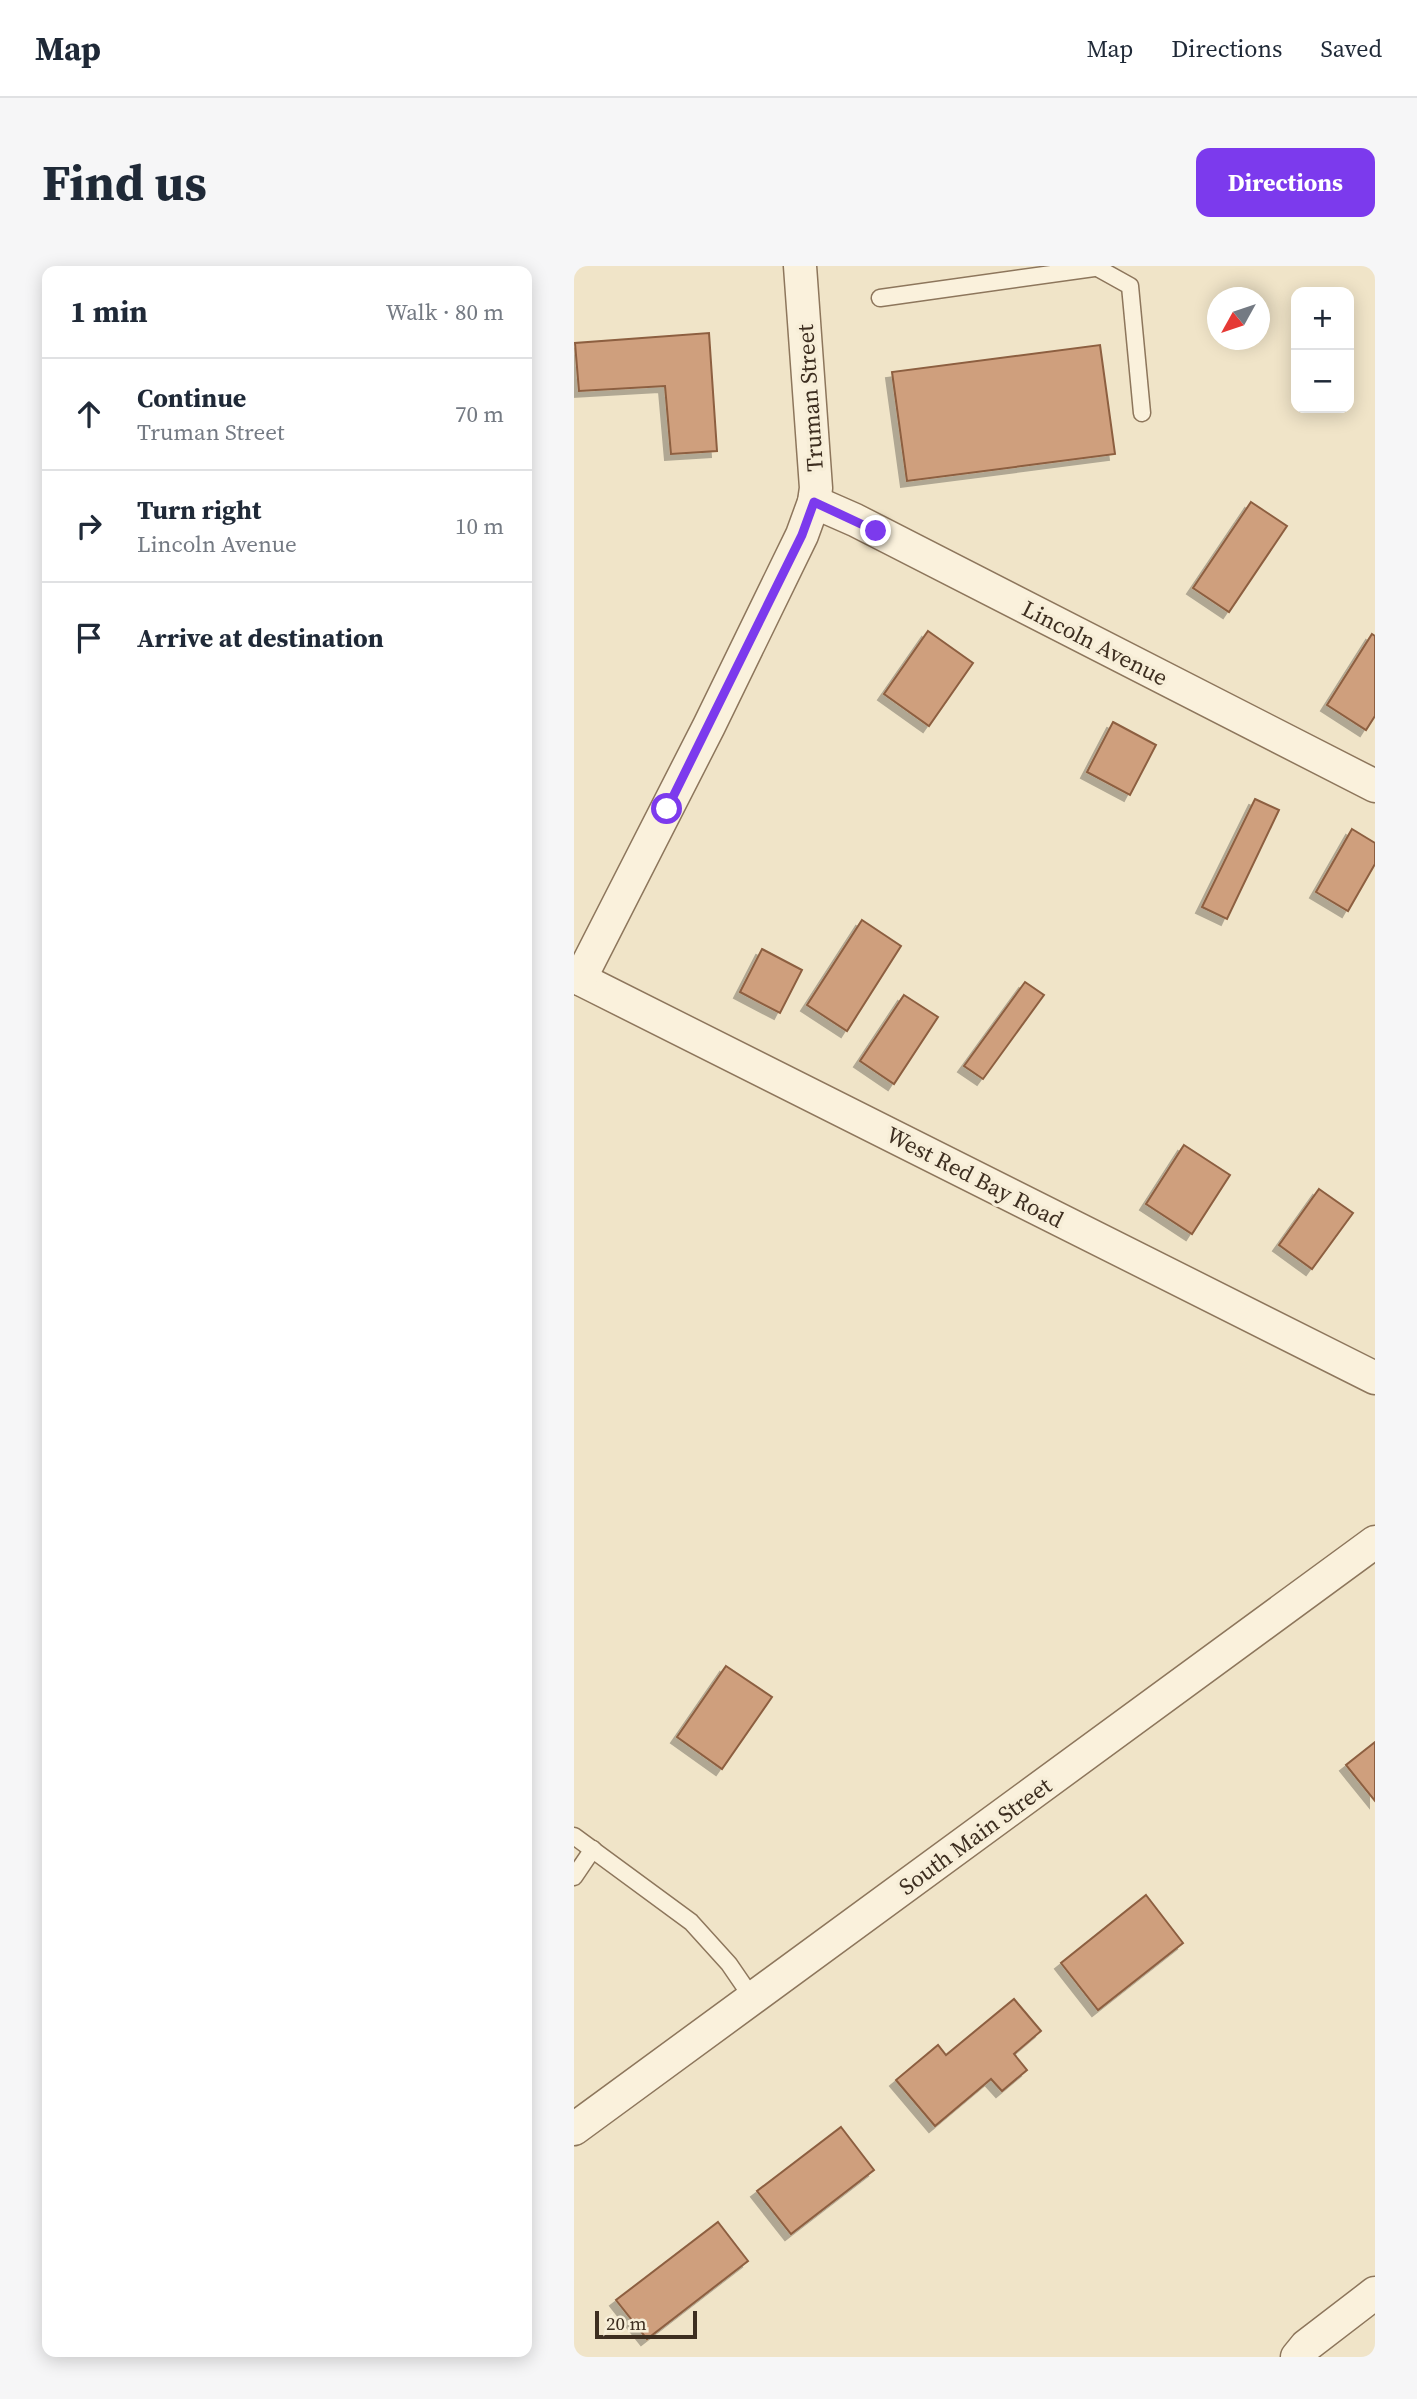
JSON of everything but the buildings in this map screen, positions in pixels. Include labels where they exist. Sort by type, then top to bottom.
[{"type":"street","name":"Truman Street","points":[[577,977],[715,715],[802,535],[814,502],[816,488],[800,266]]},
{"type":"street","name":"Lincoln Avenue","points":[[814,502],[855,520],[1375,786]]},
{"type":"street","name":"West Red Bay Road","points":[[577,977],[1375,1378]]},
{"type":"street","name":"South Main Street","points":[[574,2129],[1375,1542]]},
{"type":"street","points":[[1297,2357],[1306,2346],[1375,2293]]},
{"type":"lane","points":[[880,299],[1094,267],[1130,286],[1142,413]]},
{"type":"lane","points":[[574,1836],[691,1922],[729,1964],[753,1999]]},
{"type":"lane","points":[[574,1877],[593,1849]]},
{"type":"route","points":[[667,809],[802,535],[814,502],[876,531]]}]
